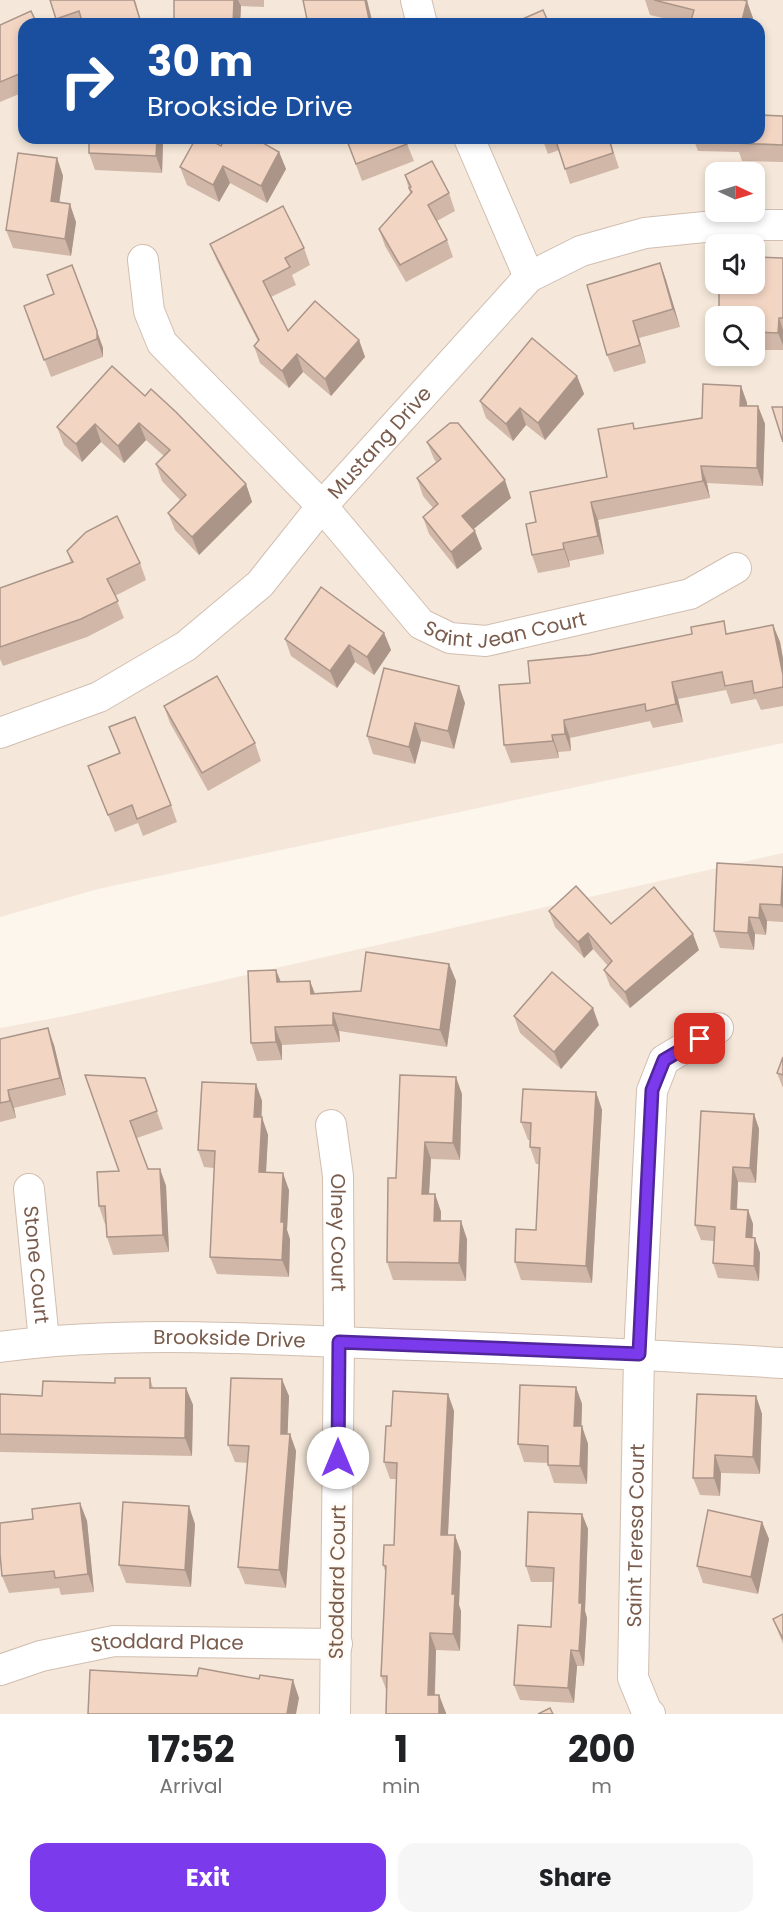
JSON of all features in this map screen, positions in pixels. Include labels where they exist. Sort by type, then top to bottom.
[{"type":"street","points":[[416,0],[420,18]]},
{"type":"street","points":[[472,144],[529,277]]},
{"type":"street","name":"Mustang Drive","points":[[0,733],[99,697],[186,646],[260,584],[322,506],[529,277],[581,252],[645,233],[724,225],[783,225]]},
{"type":"street","name":"Saint Jean Court","points":[[143,260],[149,311],[162,343],[322,506],[421,624],[450,638],[486,641],[690,594],[736,568]]},
{"type":"street","name":"Saint Teresa Court","points":[[650,1714],[647,1712],[633,1678],[639,1354],[652,1090],[664,1060],[718,1028]]},
{"type":"street","name":"Olney Court","points":[[331,1125],[338,1176],[339,1342]]},
{"type":"street","name":"Stone Court","points":[[28,1189],[44,1341]]},
{"type":"street","name":"Brookside Drive","points":[[0,1347],[44,1341],[184,1336],[639,1354],[783,1364]]},
{"type":"street","name":"Stoddard Court","points":[[335,1714],[339,1342]]},
{"type":"street","name":"Stoddard Place","points":[[0,1670],[41,1656],[114,1641],[337,1644]]},
{"type":"shaded area","points":[[0,0],[783,0],[783,743],[98,889],[0,917]]},
{"type":"shaded area","points":[[783,853],[783,1714],[0,1714],[0,1028],[65,1016]]},
{"type":"building","points":[[50,0],[134,0],[139,18],[81,18],[79,11],[56,18]]},
{"type":"building","points":[[174,0],[234,0],[233,18],[174,18]]},
{"type":"building","points":[[303,0],[365,0],[369,18],[307,18]]},
{"type":"building","points":[[654,0],[747,1],[743,18],[692,18],[694,10]]},
{"type":"building","points":[[543,10],[546,18],[525,18]]},
{"type":"building","points":[[31,11],[34,18],[18,18],[18,74],[0,82],[0,25]]},
{"type":"building","points":[[765,115],[783,116],[783,145],[759,144],[765,144]]},
{"type":"building","points":[[89,144],[157,144],[156,156],[89,153]]},
{"type":"building","points":[[193,144],[221,146],[222,144],[265,144],[279,152],[261,186],[223,166],[213,185],[180,167]]},
{"type":"building","points":[[348,144],[407,144],[356,164]]},
{"type":"building","points":[[557,144],[611,144],[613,153],[565,169]]},
{"type":"building","points":[[18,153],[57,158],[51,201],[70,204],[65,239],[6,230]]},
{"type":"building","points":[[432,161],[449,193],[428,205],[447,240],[400,265],[379,229],[412,192],[405,175]]},
{"type":"building","points":[[283,206],[304,248],[285,258],[290,267],[263,281],[288,331],[315,301],[359,340],[325,379],[297,354],[282,371],[254,346],[259,340],[210,244]]},
{"type":"building","points":[[765,257],[783,258],[783,318],[779,318],[778,333],[765,332],[765,306],[719,306],[719,294],[765,294]]},
{"type":"building","points":[[660,263],[673,309],[633,321],[640,345],[607,355],[587,285]]},
{"type":"building","points":[[72,265],[97,331],[97,339],[44,360],[24,306],[54,294],[47,275]]},
{"type":"building","points":[[532,338],[577,376],[538,423],[520,408],[506,424],[480,401]]},
{"type":"building","points":[[112,366],[145,396],[151,389],[246,484],[192,537],[168,513],[186,495],[156,464],[170,450],[139,423],[118,446],[95,424],[76,444],[57,427]]},
{"type":"building","points":[[703,384],[741,386],[740,406],[758,406],[757,468],[701,466],[703,481],[591,502],[598,536],[563,543],[564,549],[532,555],[526,524],[536,522],[530,492],[607,477],[598,429],[633,423],[634,429],[702,418]]},
{"type":"building","points":[[772,407],[783,407],[783,442]]},
{"type":"building","points":[[450,423],[458,423],[505,480],[462,516],[475,531],[451,552],[423,517],[438,504],[417,478],[441,459],[427,442]]},
{"type":"building","points":[[117,516],[140,563],[107,579],[118,601],[81,619],[0,647],[0,588],[73,562],[67,551],[86,532]]},
{"type":"building","points":[[321,587],[384,633],[367,657],[349,645],[330,671],[285,639]]},
{"type":"building","points":[[724,621],[726,634],[773,625],[783,675],[783,687],[754,693],[752,681],[725,686],[722,672],[672,682],[676,704],[646,711],[645,704],[564,720],[565,734],[552,735],[553,741],[504,745],[499,685],[530,683],[528,661],[589,655],[692,634],[691,627]]},
{"type":"building","points":[[384,668],[459,686],[448,731],[415,723],[409,747],[367,736]]},
{"type":"building","points":[[217,676],[255,743],[202,773],[164,706]]},
{"type":"building","points":[[135,717],[171,805],[137,819],[132,805],[108,815],[88,766],[120,753],[109,727]]},
{"type":"building","points":[[717,863],[783,867],[781,905],[760,904],[759,918],[749,917],[748,933],[714,931]]},
{"type":"building","points":[[576,886],[611,924],[654,887],[693,934],[625,992],[604,970],[612,961],[588,933],[578,942],[549,911]]},
{"type":"building","points":[[366,952],[449,964],[440,1030],[333,1013],[333,1025],[275,1027],[276,1042],[251,1043],[248,971],[276,970],[277,982],[310,981],[311,994],[361,991]]},
{"type":"building","points":[[552,972],[593,1008],[554,1052],[514,1016]]},
{"type":"building","points":[[48,1028],[60,1078],[8,1090],[10,1101],[0,1103],[0,1039]]},
{"type":"building","points":[[783,1057],[783,1075],[777,1073]]},
{"type":"building","points":[[85,1075],[145,1078],[157,1111],[130,1121],[148,1169],[160,1169],[163,1235],[107,1237],[105,1206],[99,1206],[97,1172],[119,1171]]},
{"type":"building","points":[[400,1075],[456,1077],[453,1143],[425,1142],[422,1194],[435,1194],[434,1221],[461,1221],[459,1263],[387,1262],[388,1178],[396,1178]]},
{"type":"building","points":[[202,1082],[256,1084],[254,1117],[262,1117],[259,1172],[283,1173],[282,1260],[210,1257],[215,1151],[198,1150]]},
{"type":"building","points":[[523,1089],[596,1092],[586,1266],[515,1262],[516,1229],[536,1230],[540,1148],[530,1147],[531,1123],[521,1122]]},
{"type":"building","points":[[701,1111],[754,1114],[750,1168],[733,1167],[731,1209],[748,1210],[746,1237],[755,1238],[754,1266],[713,1263],[715,1227],[695,1225]]},
{"type":"building","points":[[115,1378],[150,1378],[150,1388],[186,1388],[185,1438],[0,1434],[0,1394],[42,1396],[43,1381],[115,1383]]},
{"type":"building","points":[[231,1378],[282,1379],[281,1434],[290,1434],[279,1570],[238,1567],[249,1446],[228,1445]]},
{"type":"building","points":[[520,1385],[576,1387],[574,1426],[582,1426],[580,1466],[548,1465],[548,1446],[518,1444]]},
{"type":"building","points":[[393,1391],[448,1394],[441,1535],[455,1535],[452,1594],[455,1594],[453,1634],[430,1633],[428,1695],[439,1695],[439,1714],[386,1714],[387,1676],[381,1676],[386,1566],[383,1565],[384,1545],[394,1545],[397,1463],[384,1462],[386,1426],[391,1426]]},
{"type":"building","points":[[697,1394],[756,1396],[753,1457],[715,1455],[714,1478],[693,1478]]},
{"type":"building","points":[[123,1502],[189,1506],[185,1570],[119,1565]]},
{"type":"building","points":[[80,1503],[88,1574],[55,1578],[54,1571],[2,1576],[0,1523],[33,1519],[32,1509]]},
{"type":"building","points":[[708,1510],[762,1522],[751,1577],[697,1566]]},
{"type":"building","points":[[528,1512],[582,1514],[579,1603],[582,1603],[579,1651],[571,1650],[568,1688],[514,1685],[518,1625],[551,1627],[554,1568],[526,1566]]},
{"type":"building","points":[[783,1614],[783,1639],[773,1619]]},
{"type":"building","points":[[199,1668],[259,1679],[260,1675],[293,1680],[287,1714],[88,1714],[90,1670],[197,1676]]},
{"type":"building","points":[[550,1708],[553,1714],[538,1714]]},
{"type":"route","points":[[338,1458],[339,1342],[639,1354],[652,1090],[664,1060],[700,1039]]}]
